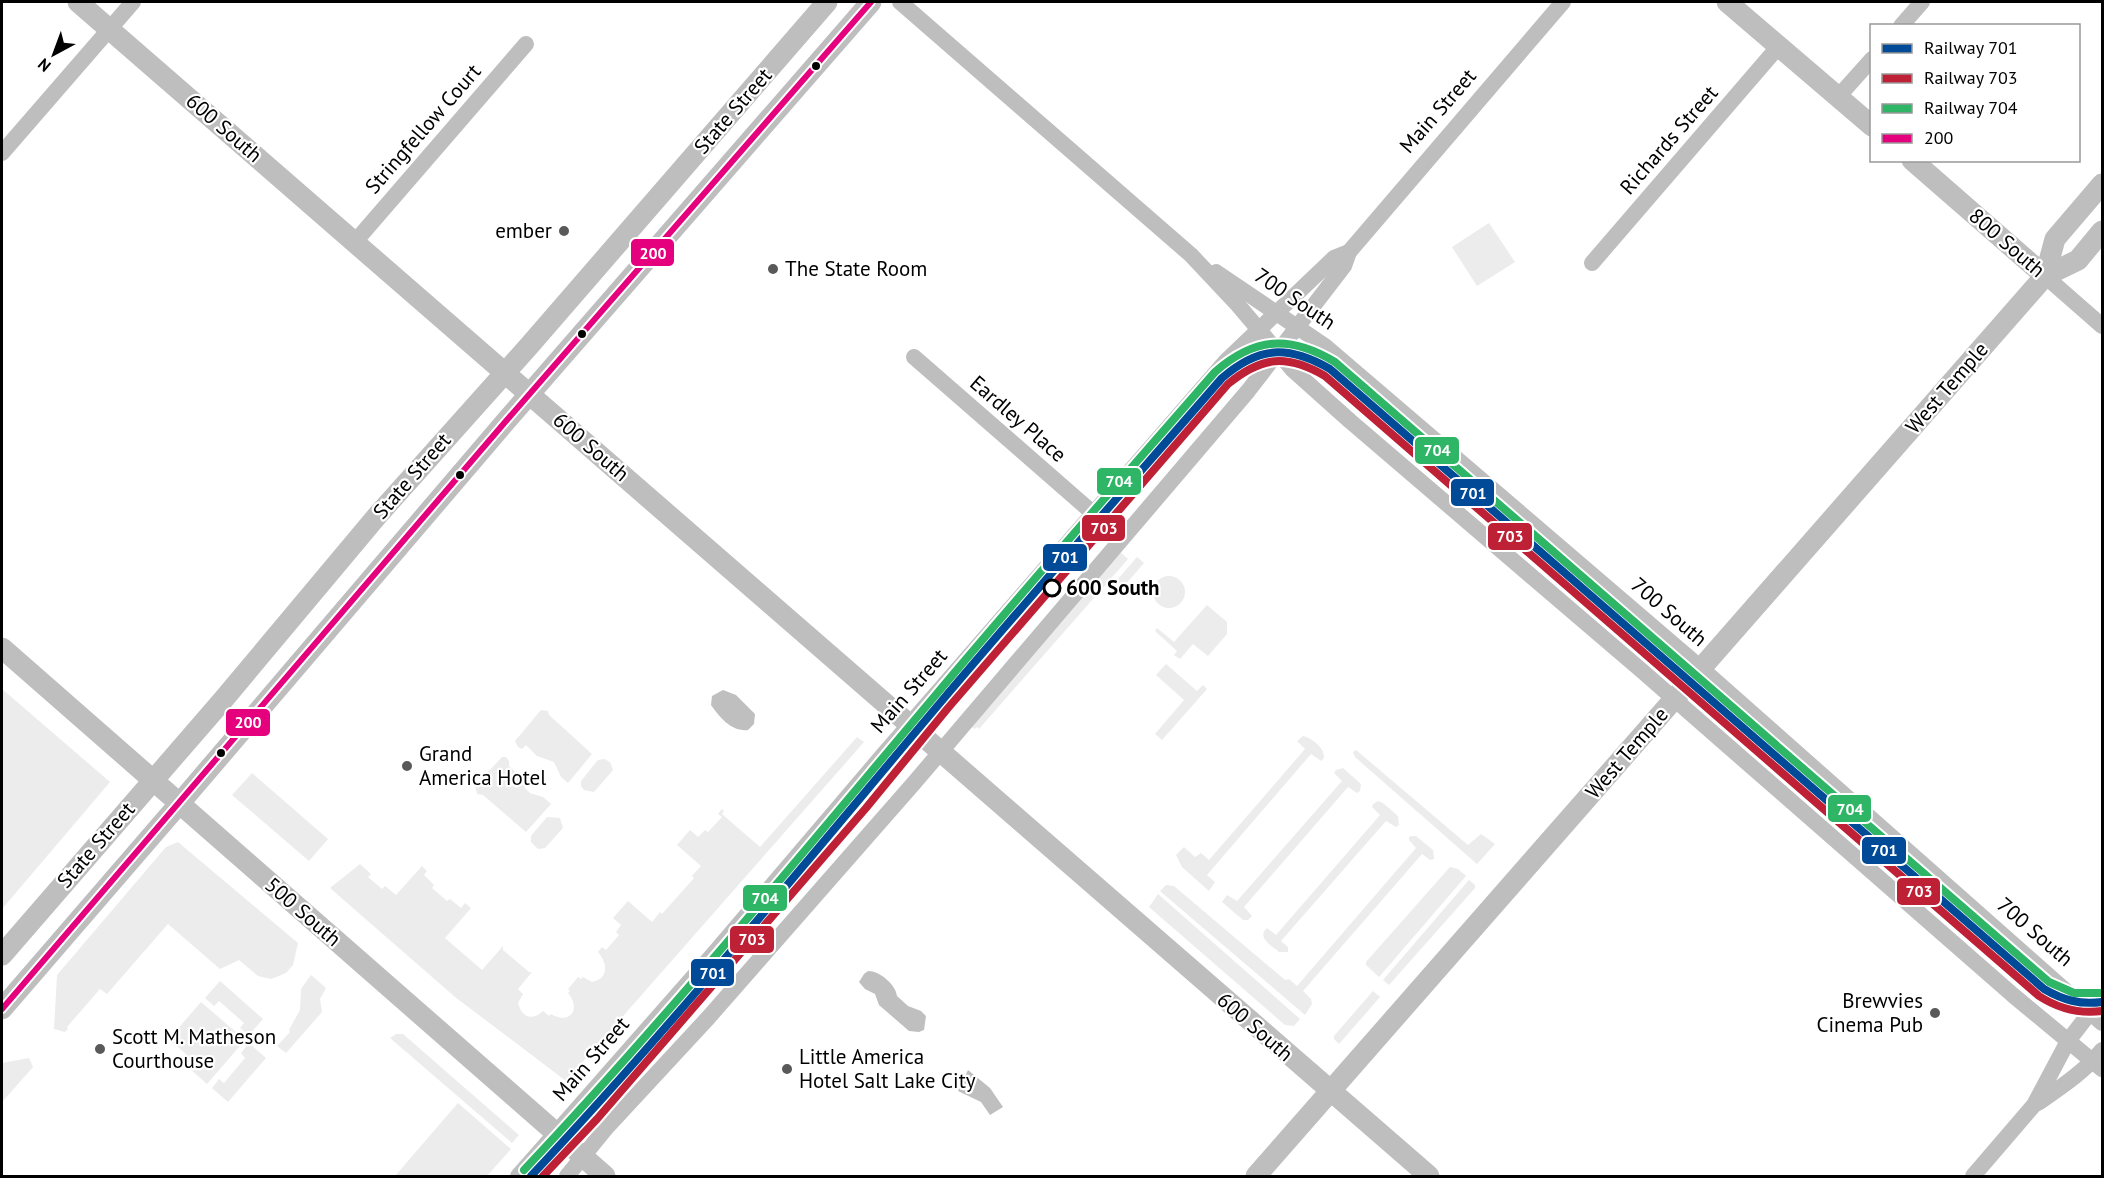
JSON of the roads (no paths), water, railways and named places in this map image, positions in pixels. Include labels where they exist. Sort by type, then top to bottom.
[{"type":"main road","name":"600 South","points":[[78,2],[1428,1176]]},
{"type":"main road","name":"State Street","points":[[2,955],[223,700],[377,516],[827,2]]},
{"type":"main road","name":"State Street","points":[[2,1009],[530,394],[871,2]]},
{"type":"main road","points":[[1727,2],[1870,124]]},
{"type":"main road","name":"800 South","points":[[1914,162],[2045,276]]},
{"type":"main road","name":"West Temple","points":[[2045,276],[2055,239],[2103,184]]},
{"type":"main road","name":"West Temple","points":[[1256,1176],[2045,276],[2078,260],[2103,231]]},
{"type":"main road","name":"500 South","points":[[2,648],[604,1176]]},
{"type":"street","points":[[2,153],[133,2]]},
{"type":"street","name":"700 South","points":[[900,2],[1191,255],[1325,346],[1701,668],[2096,1017]]},
{"type":"street","name":"Main Street","points":[[567,1176],[647,1082],[716,1009],[941,751],[1248,391],[1344,266],[1348,252],[1563,2]]},
{"type":"street","points":[[1903,24],[1922,2]]},
{"type":"street","name":"Stringfellow Court","points":[[354,243],[526,44]]},
{"type":"street","name":"Richards Street","points":[[1592,263],[1779,46]]},
{"type":"street","points":[[1838,97],[1870,61]]},
{"type":"street","name":"Main Street","points":[[518,1176],[1227,361],[1334,258],[1348,252]]},
{"type":"street","name":"700 South","points":[[1191,255],[1293,370],[2014,996],[2068,1041],[2099,1060]]},
{"type":"street","name":"800 South","points":[[2045,276],[2103,326]]},
{"type":"street","name":"Eardley Place","points":[[914,357],[1094,514]]},
{"type":"street","points":[[1973,1176],[2034,1105],[2068,1041],[2096,1017],[2103,997]]},
{"type":"street","points":[[2034,1105],[2099,1060]]},
{"type":"rail line","name":"704","points":[[524,1170],[630,1054],[1004,615],[1215,372],[1244,352],[1273,344],[1303,347],[1335,362],[2049,982],[2074,993],[2101,993]]},
{"type":"rail line","name":"701","points":[[531,1176],[688,1001],[1045,580],[1222,378],[1249,360],[1274,352],[1301,356],[1330,369],[2044,989],[2072,1001],[2102,1002]]},
{"type":"rail line","name":"703","points":[[543,1176],[597,1119],[866,808],[948,708],[1228,384],[1252,368],[1275,361],[1299,364],[1325,376],[2039,996],[2069,1010],[2102,1011]]},
{"type":"place","name":"ember","points":[[564,231]]},
{"type":"place","name":"The State Room","points":[[773,269]]},
{"type":"place","name":"600 South","points":[[1052,588]]},
{"type":"place","name":"Grand America Hotel","points":[[407,766]]},
{"type":"place","name":"Brewvies Cinema Pub","points":[[1935,1013]]},
{"type":"place","name":"Scott M. Matheson Courthouse","points":[[100,1049]]},
{"type":"place","name":"Little America Hotel Salt Lake City","points":[[787,1069]]}]
